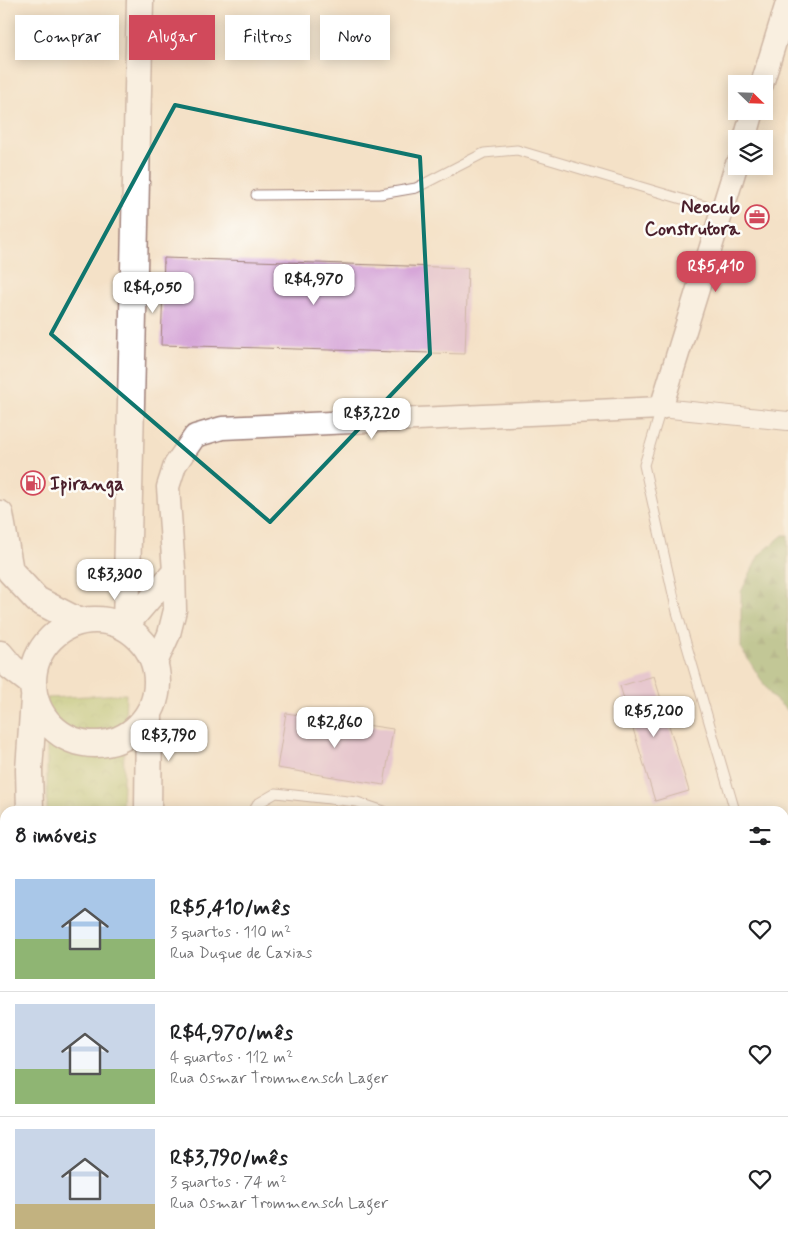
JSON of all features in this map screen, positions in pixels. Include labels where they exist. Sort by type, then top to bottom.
[{"type":"main road","points":[[126,627],[140,0]]},
{"type":"main road","points":[[0,514],[10,571],[36,600],[78,621]]},
{"type":"main road","points":[[0,654],[33,691],[41,714],[51,727],[64,737],[79,743],[95,745],[112,742],[126,736],[139,726],[149,713],[156,697],[155,665],[149,650],[139,637],[126,627],[110,621],[94,619],[78,621],[63,628],[50,638],[40,651],[34,666],[33,691],[29,770],[30,806]]},
{"type":"main road","points":[[148,806],[149,713]]},
{"type":"street","points":[[765,75],[788,0]]},
{"type":"street","points":[[661,408],[733,175]]},
{"type":"street","points":[[155,665],[169,634],[175,610],[168,487],[175,465],[195,436],[222,428],[661,408],[788,421]]},
{"type":"street","points":[[126,627],[174,571]]},
{"type":"lane","points":[[256,195],[381,194],[416,188],[484,153],[517,150],[722,211]]},
{"type":"lane","points":[[661,408],[644,465],[677,612],[734,806]]},
{"type":"lane","points":[[256,806],[276,792],[357,802],[369,806]]},
{"type":"highlighted area","points":[[175,105],[420,157],[430,354],[270,522],[51,334]]},
{"type":"green space","points":[[783,535],[788,535],[788,711],[772,697],[741,648],[741,592],[759,555]]},
{"type":"green space","points":[[126,694],[122,806],[47,806],[47,698]]},
{"type":"building","points":[[164,258],[468,268],[465,354],[161,345]]},
{"type":"building","points":[[654,676],[689,791],[655,801],[620,686]]},
{"type":"building","points":[[286,713],[393,729],[384,785],[277,768]]},
{"type":"place","name":"Neocub Construtora","points":[[757,217]]},
{"type":"place","name":"Ipiranga","points":[[33,483]]}]
